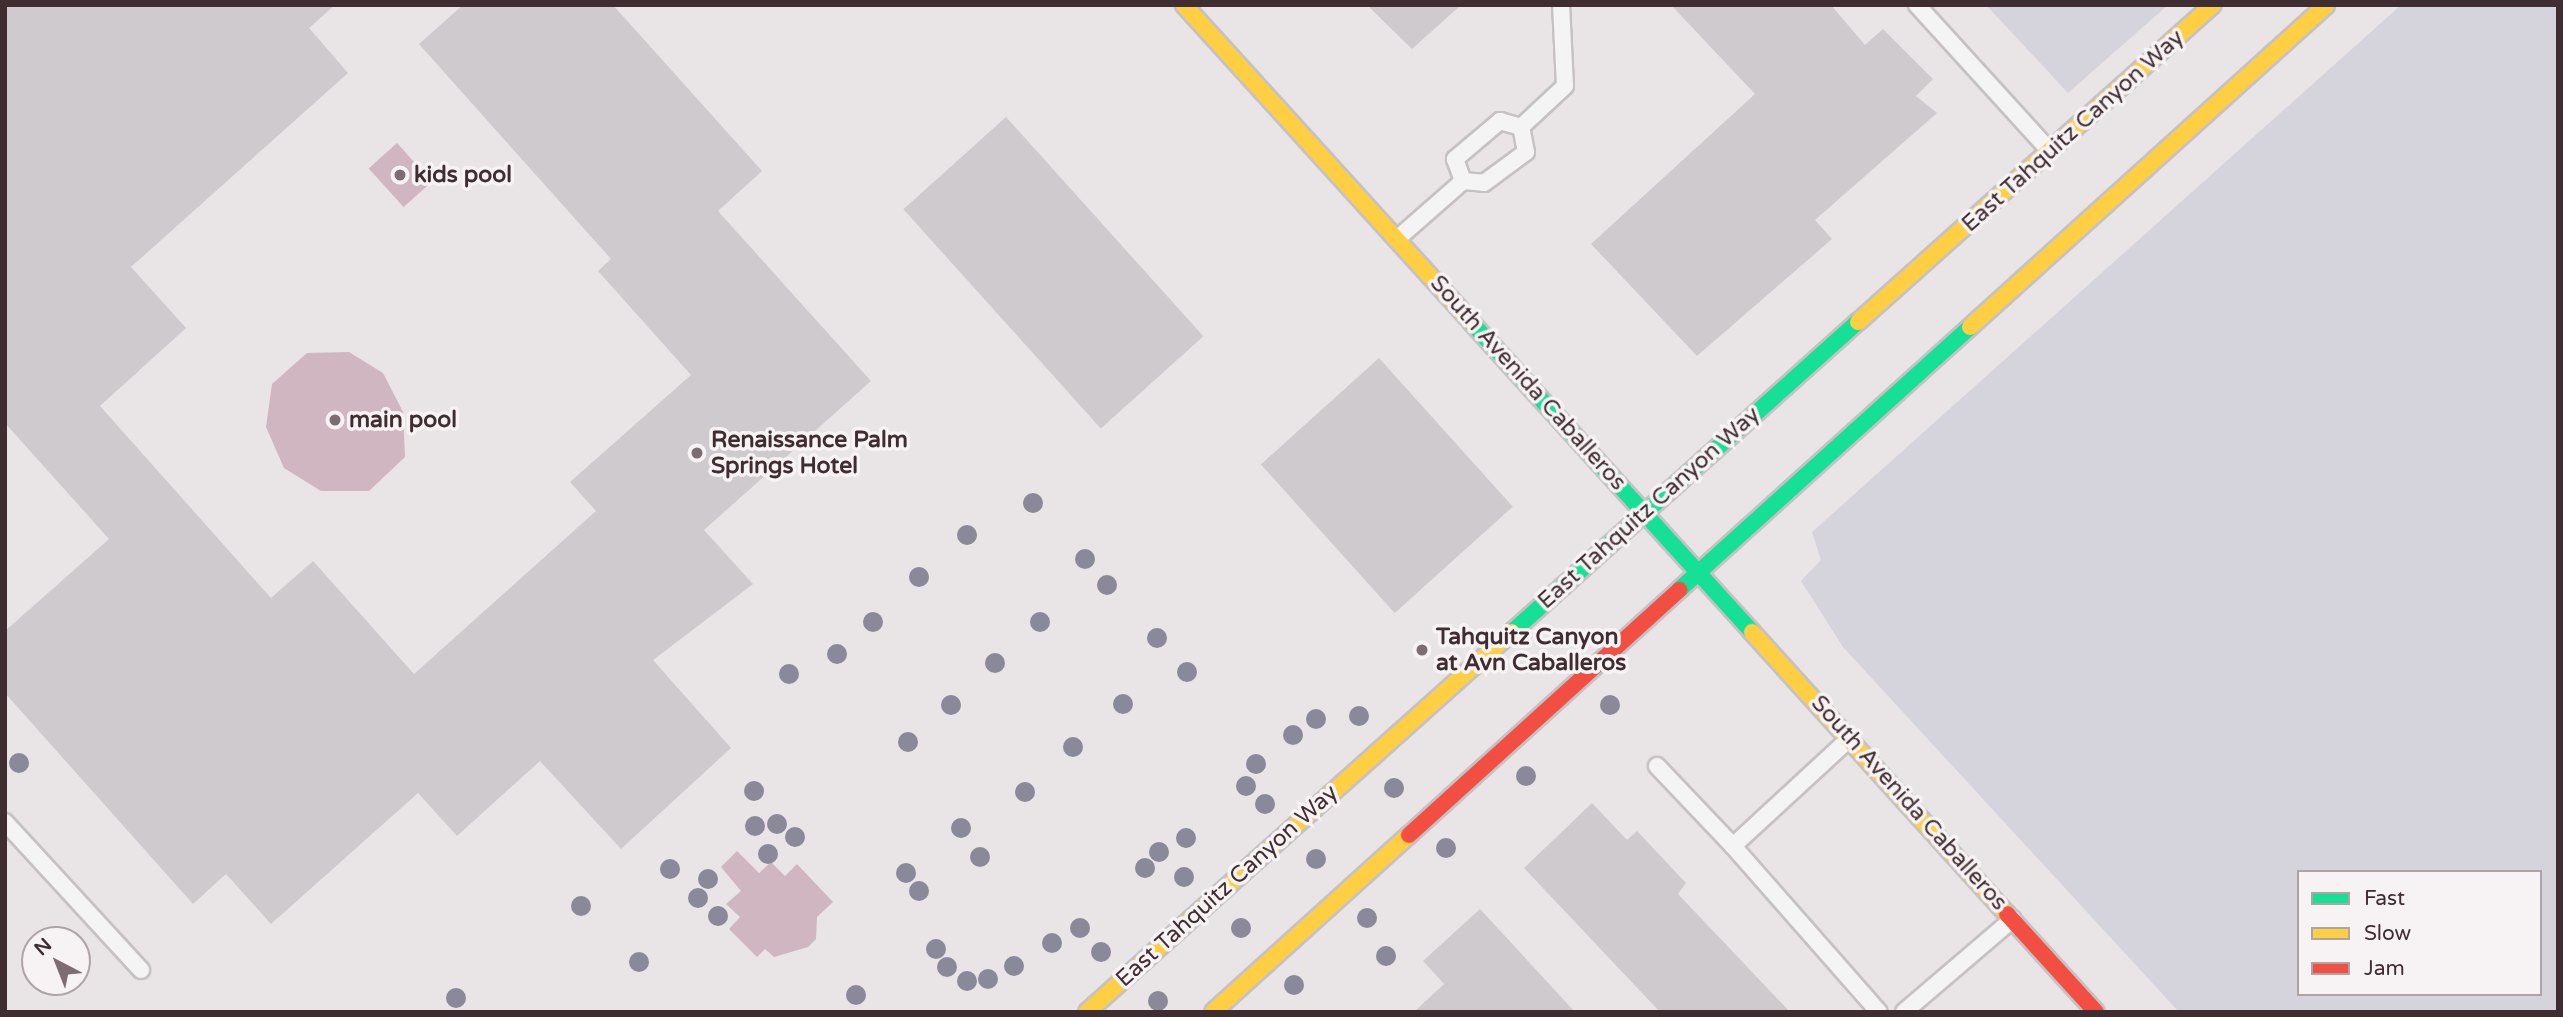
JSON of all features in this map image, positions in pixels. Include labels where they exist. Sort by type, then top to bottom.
[{"type":"main road","name":"South Avenida Caballeros","points":[[1184,5],[1699,570],[2096,1012]]},
{"type":"main road","name":"East Tahquitz Canyon Way","points":[[1087,1012],[2213,5]]},
{"type":"main road","points":[[1223,1008],[1699,570],[2326,5]]},
{"type":"lane","points":[[1521,127],[1565,86],[1560,5]]},
{"type":"lane","points":[[1917,5],[2050,151]]},
{"type":"lane","points":[[1463,181],[1455,159],[1500,121],[1521,127]]},
{"type":"lane","points":[[1397,239],[1463,181],[1484,183],[1526,152],[1521,127]]},
{"type":"lane","points":[[1733,846],[1851,738]]},
{"type":"lane","points":[[1657,766],[1733,846],[1879,1012]]},
{"type":"lane","points":[[5,822],[141,970]]},
{"type":"lane","points":[[1904,1012],[2014,919]]},
{"type":"shaded area","points":[[1986,5],[2168,5],[2068,93]]},
{"type":"shaded area","points":[[2401,5],[2558,5],[2558,1012],[2179,1012],[1843,647],[1801,581],[1821,560],[1812,532]]},
{"type":"shaded area","name":"kids pool","points":[[397,143],[432,182],[404,207],[369,168]]},
{"type":"shaded area","name":"main pool","points":[[349,352],[383,373],[403,412],[405,457],[369,491],[321,491],[284,468],[266,427],[272,384],[307,353]]},
{"type":"shaded area","points":[[737,851],[759,873],[771,862],[785,876],[797,864],[833,902],[817,917],[816,939],[808,947],[774,957],[765,949],[757,957],[729,929],[740,917],[726,904],[741,891],[721,867]]},
{"type":"building","name":"Renaissance Palm Springs Hotel","points":[[5,5],[335,5],[309,28],[348,73],[131,267],[186,328],[100,406],[271,598],[313,561],[414,674],[596,511],[570,482],[691,375],[598,271],[611,259],[419,44],[463,5],[613,5],[762,171],[718,211],[871,381],[704,530],[753,584],[653,660],[731,748],[621,849],[540,761],[457,836],[418,793],[271,924],[226,874],[193,904],[5,693],[5,631],[109,539],[5,423]]},
{"type":"building","points":[[1367,5],[1461,5],[1412,49]]},
{"type":"building","points":[[1671,5],[1831,5],[1865,45],[1883,29],[1933,79],[1916,96],[1937,113],[1815,220],[1832,239],[1697,356],[1591,244],[1755,94]]},
{"type":"building","points":[[1006,117],[1203,336],[1101,429],[903,209]]},
{"type":"building","points":[[1379,358],[1513,507],[1395,613],[1261,464]]},
{"type":"building","points":[[1592,803],[1627,840],[1637,831],[1686,883],[1678,894],[1790,1012],[1660,1012],[1524,868]]},
{"type":"building","points":[[1480,909],[1575,1012],[1414,1012],[1444,984],[1423,961]]},
{"type":"traffic: fast","points":[[1471,322],[1752,632]]},
{"type":"traffic: fast","points":[[1512,632],[1858,322]]},
{"type":"traffic: fast","points":[[1679,590],[1970,327]]},
{"type":"traffic: slow","points":[[1184,5],[1471,322]]},
{"type":"traffic: slow","points":[[1858,322],[2213,5]]},
{"type":"traffic: slow","points":[[1970,327],[2326,5]]},
{"type":"traffic: slow","points":[[1087,1012],[1512,632]]},
{"type":"traffic: slow","points":[[1752,632],[2007,914]]},
{"type":"traffic: slow","points":[[1213,1012],[1409,835]]},
{"type":"traffic: jam","points":[[1409,835],[1679,590]]},
{"type":"traffic: jam","points":[[2007,914],[2096,1012]]},
{"type":"place","name":"kids pool","points":[[400,175]]},
{"type":"place","name":"main pool","points":[[335,420]]},
{"type":"place","name":"Renaissance Palm Springs Hotel","points":[[697,453]]},
{"type":"place","name":"Tahquitz Canyon at Avn Caballeros","points":[[1422,650]]}]
